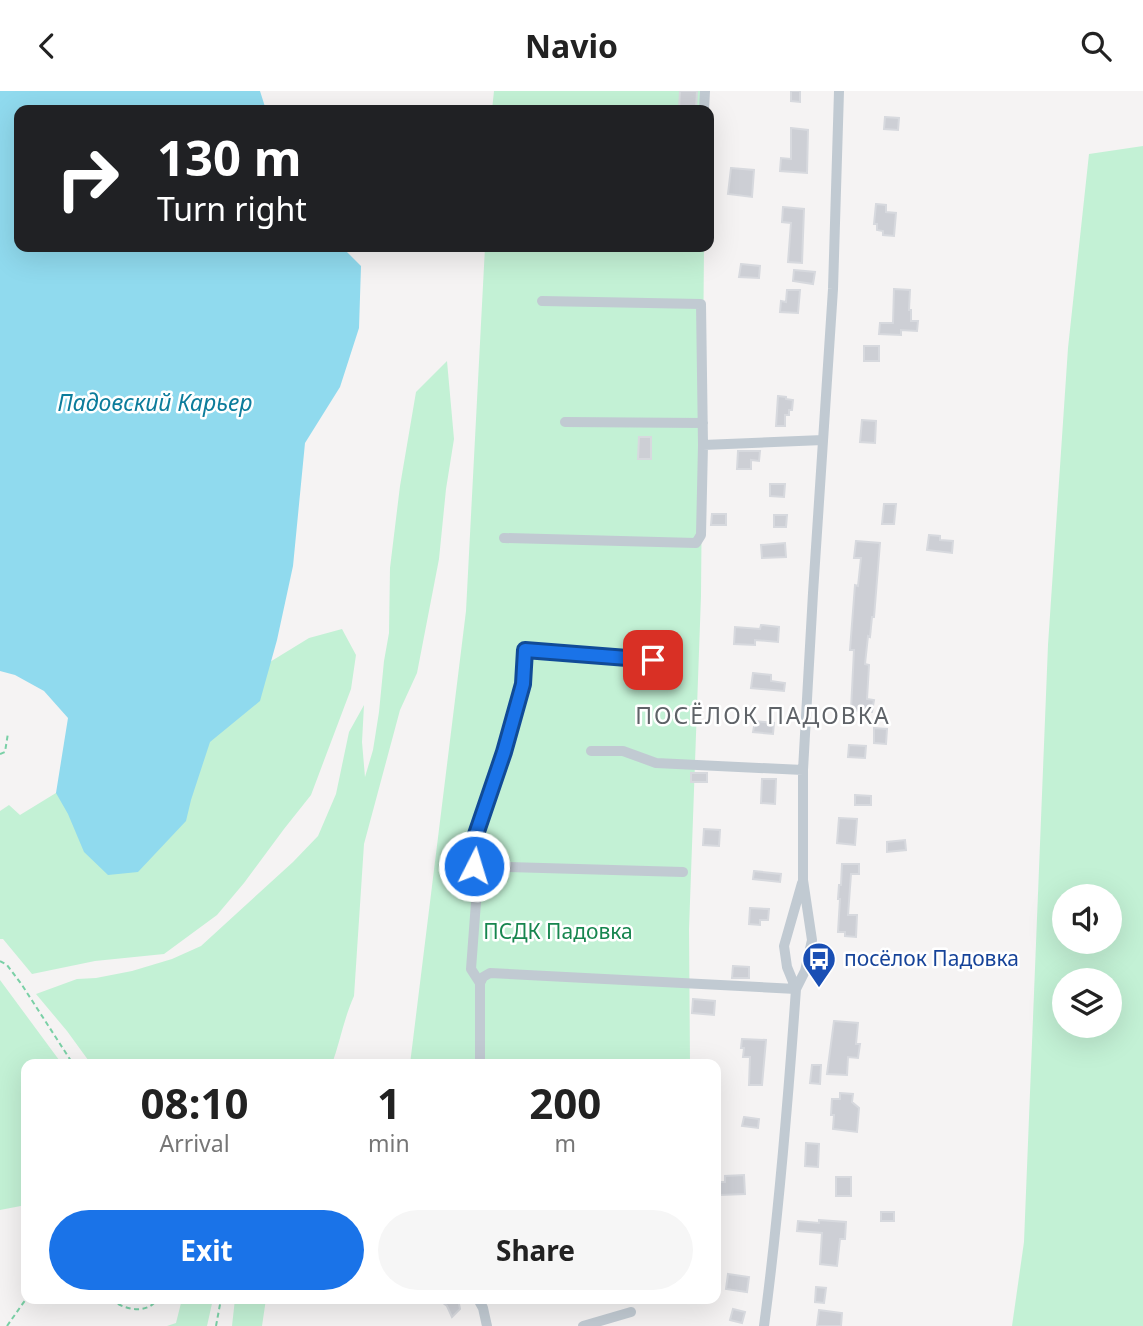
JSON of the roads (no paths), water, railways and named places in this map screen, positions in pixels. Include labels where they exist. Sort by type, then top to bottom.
[{"type":"street","points":[[764,1326],[786,1131],[796,989],[805,971],[812,940],[803,880],[803,770],[833,289],[839,91]]},
{"type":"street","points":[[504,538],[696,543],[701,535],[701,305],[542,301]]},
{"type":"street","points":[[565,422],[703,423]]},
{"type":"street","points":[[703,445],[823,440]]},
{"type":"street","points":[[480,983],[471,969],[477,889],[470,852],[504,752],[523,684],[525,650],[678,662]]},
{"type":"street","points":[[592,751],[623,751],[656,763],[803,770]]},
{"type":"street","points":[[474,866],[683,872]]},
{"type":"street","points":[[796,989],[787,967],[784,946],[803,880]]},
{"type":"street","points":[[480,1059],[480,983],[483,977],[490,973],[796,989]]},
{"type":"street","points":[[481,1304],[486,1326]]},
{"type":"street","points":[[583,1326],[631,1312]]},
{"type":"water","name":"Падовский Карьер","points":[[0,91],[260,91],[264,105],[14,105],[14,252],[347,252],[361,266],[359,328],[340,387],[305,443],[293,566],[260,701],[210,742],[186,821],[138,872],[108,875],[84,852],[56,793],[68,718],[44,691],[15,675],[0,671]]},
{"type":"place","name":"посёлок Падовка","points":[[819,989]]},
{"type":"district","name":"ПОСЁЛОК ПАДОВКА","points":[[763,716]]},
{"type":"park label","name":"ПСДК Падовка","points":[[558,932]]}]
